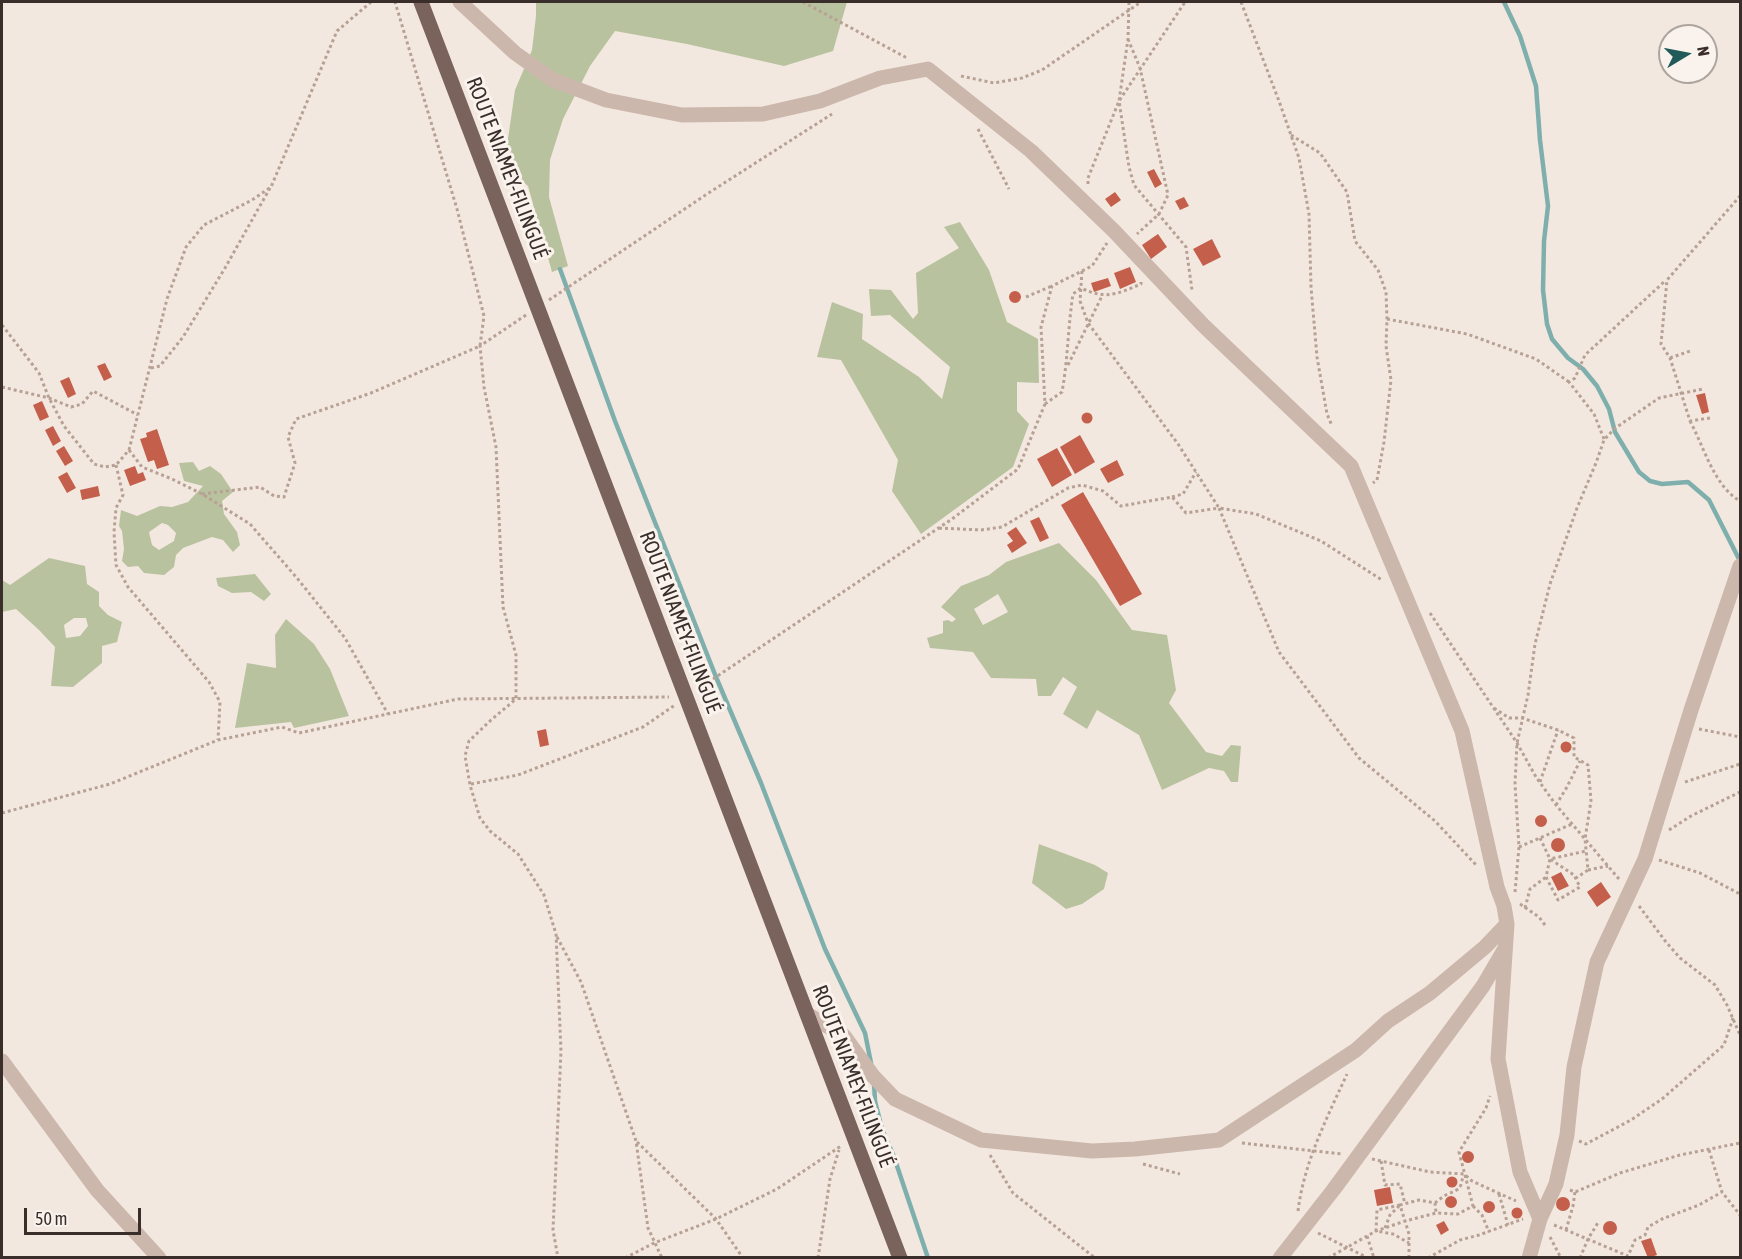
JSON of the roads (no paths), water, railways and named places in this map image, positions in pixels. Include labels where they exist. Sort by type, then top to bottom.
[{"type":"main road","name":"ROUTE NIAMEY-FILINGUÉ","points":[[421,2],[900,1257]]},
{"type":"street","points":[[460,2],[515,53],[553,80],[606,99],[682,115],[763,114],[820,101],[880,78],[928,69],[1031,151],[1114,231],[1195,316],[1351,466],[1462,731],[1507,924],[1498,1059],[1520,1172],[1537,1216]]},
{"type":"street","points":[[1529,1257],[1537,1216],[1556,1184],[1567,1136],[1574,1067],[1597,962],[1648,849],[1685,729],[1740,566]]},
{"type":"street","points":[[807,1014],[844,1036],[873,1076],[895,1099],[981,1140],[1092,1151],[1219,1140],[1356,1050],[1388,1021],[1430,993],[1485,947],[1507,924]]},
{"type":"street","points":[[1280,1257],[1305,1227],[1483,986],[1506,946]]},
{"type":"street","points":[[2,1061],[97,1190],[159,1257]]},
{"type":"waterway","points":[[1504,2],[1520,36],[1536,86],[1548,206],[1544,241],[1543,290],[1547,324],[1552,339],[1597,386],[1609,409],[1615,432],[1639,472],[1650,481],[1662,484],[1688,482],[1709,500],[1740,561]]},
{"type":"waterway","points":[[560,269],[615,421],[716,677],[761,783],[825,949],[865,1033],[871,1063]]},
{"type":"waterway","points":[[874,1083],[875,1101],[882,1129],[894,1157],[928,1258]]}]
